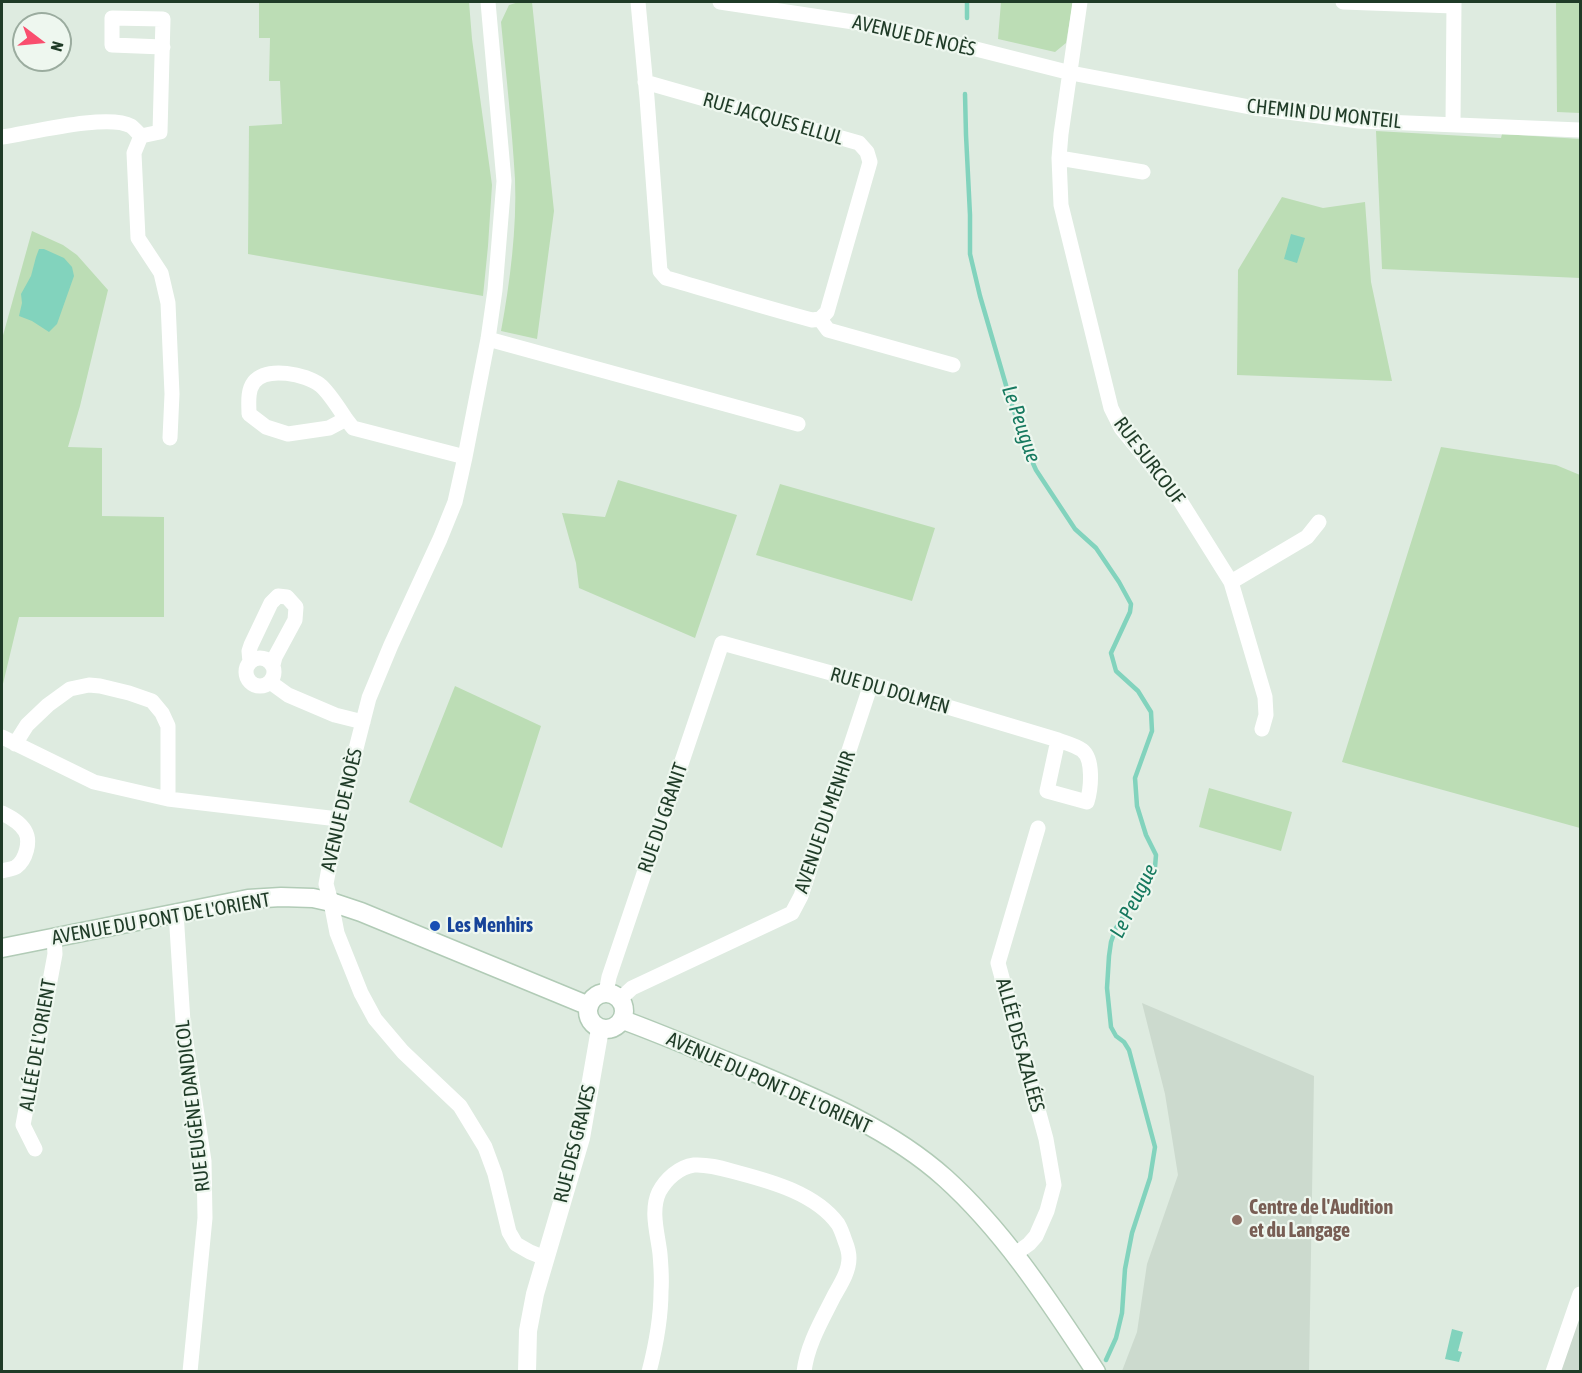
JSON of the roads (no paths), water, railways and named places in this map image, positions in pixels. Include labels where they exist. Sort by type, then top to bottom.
[{"type":"main road","name":"AVENUE DU PONT DE L'ORIENT","points":[[2,948],[248,899],[306,897],[361,912],[589,1006]]},
{"type":"main road","points":[[595,996],[613,996],[624,1006],[623,1020],[616,1027],[600,1029],[591,1022],[589,1006],[595,996]]},
{"type":"main road","name":"AVENUE DU PONT DE L'ORIENT","points":[[623,1020],[834,1107],[885,1134],[944,1177],[983,1215],[1015,1254],[1096,1371]]},
{"type":"main road","name":"RUE DES GRAVES","points":[[545,1258],[580,1137],[600,1029]]},
{"type":"main road","points":[[527,1371],[528,1331],[545,1258]]},
{"type":"street","name":"AVENUE DE NOÈS","points":[[488,2],[504,181],[495,290],[488,339],[455,502],[369,698],[338,819],[326,884],[341,944],[361,993],[377,1022],[403,1052],[460,1106],[485,1148],[495,1174],[509,1232],[516,1244],[545,1258]]},
{"type":"street","points":[[638,2],[660,271],[666,278],[734,297],[747,303],[812,320],[820,319],[828,330],[952,365]]},
{"type":"street","name":"AVENUE DE NOÈS","points":[[720,2],[867,24],[1071,74]]},
{"type":"street","name":"RUE SURCOUF","points":[[1080,2],[1061,134],[1059,159],[1061,205],[1111,408],[1120,428],[1179,499],[1231,582],[1265,697],[1266,715],[1263,729]]},
{"type":"street","points":[[1343,2],[1454,4],[1453,124]]},
{"type":"street","points":[[141,136],[160,132],[163,47]]},
{"type":"street","name":"CHEMIN DU MONTEIL","points":[[1071,74],[1255,108],[1359,121],[1581,130]]},
{"type":"street","name":"RUE JACQUES ELLUL","points":[[645,82],[859,143],[867,152],[870,162],[827,312],[820,319]]},
{"type":"street","points":[[2,137],[88,123],[117,122],[131,126],[141,136]]},
{"type":"street","points":[[141,136],[134,153],[138,238],[161,273],[168,303],[172,394],[170,438]]},
{"type":"street","points":[[1059,159],[1143,172]]},
{"type":"street","points":[[488,339],[798,424]]},
{"type":"street","points":[[346,419],[329,428],[288,434],[266,428],[249,414],[248,397],[254,382],[267,374],[289,373],[321,385],[353,428],[465,458]]},
{"type":"street","points":[[1231,582],[1307,537],[1319,522]]},
{"type":"street","points":[[278,596],[287,597],[296,607],[296,620],[275,657],[274,674],[270,682],[261,686],[252,683],[246,671],[250,662],[249,651],[271,603],[278,596]]},
{"type":"street","name":"RUE DU DOLMEN","points":[[722,643],[871,684],[1058,740]]},
{"type":"street","name":"RUE DU GRANIT","points":[[613,996],[609,977],[722,643]]},
{"type":"street","points":[[250,662],[262,657],[273,665]]},
{"type":"street","points":[[270,682],[288,695],[335,715],[363,723]]},
{"type":"street","name":"AVENUE DU MENHIR","points":[[613,996],[792,913],[801,896],[871,684]]},
{"type":"street","points":[[168,800],[168,726],[152,700],[88,685],[70,689],[8,740],[94,782],[168,800],[338,819]]},
{"type":"street","points":[[2,813],[16,820],[25,831],[28,843],[24,857],[16,867],[2,871]]},
{"type":"street","name":"ALLÉE DES AZALÉES","points":[[1015,1254],[1036,1236],[1047,1212],[1054,1185],[1046,1139],[998,963],[1038,828]]},
{"type":"street","name":"RUE EUGÈNE DANDICOL","points":[[176,912],[183,1022],[204,1161],[205,1218],[190,1371]]},
{"type":"street","name":"ALLÉE DE L'ORIENT","points":[[35,1149],[24,1125],[54,954],[54,938]]},
{"type":"street","points":[[649,1371],[658,1331],[661,1291],[655,1212],[658,1194],[667,1179],[692,1165],[727,1170],[788,1189],[812,1201],[839,1226],[849,1258],[844,1277],[820,1323],[805,1359],[804,1371]]},
{"type":"street","points":[[1553,1371],[1581,1294]]},
{"type":"waterway","name":"Le Peugue","points":[[967,2],[967,18]]},
{"type":"waterway","name":"Le Peugue","points":[[965,94],[970,254],[1010,399],[1036,470],[1075,529],[1096,548],[1131,604],[1130,612],[1111,653],[1116,671],[1138,691],[1151,712],[1152,731],[1135,778],[1137,806],[1146,835],[1156,855],[1155,867],[1116,928],[1111,942],[1107,988],[1111,1027],[1129,1050],[1155,1147],[1150,1178],[1132,1233],[1125,1269],[1122,1313],[1116,1338],[1106,1360]]},
{"type":"place","name":"Les Menhirs","points":[[435,926]]},
{"type":"place","name":"Centre de l'Audition et du Langage","points":[[1237,1220]]}]
